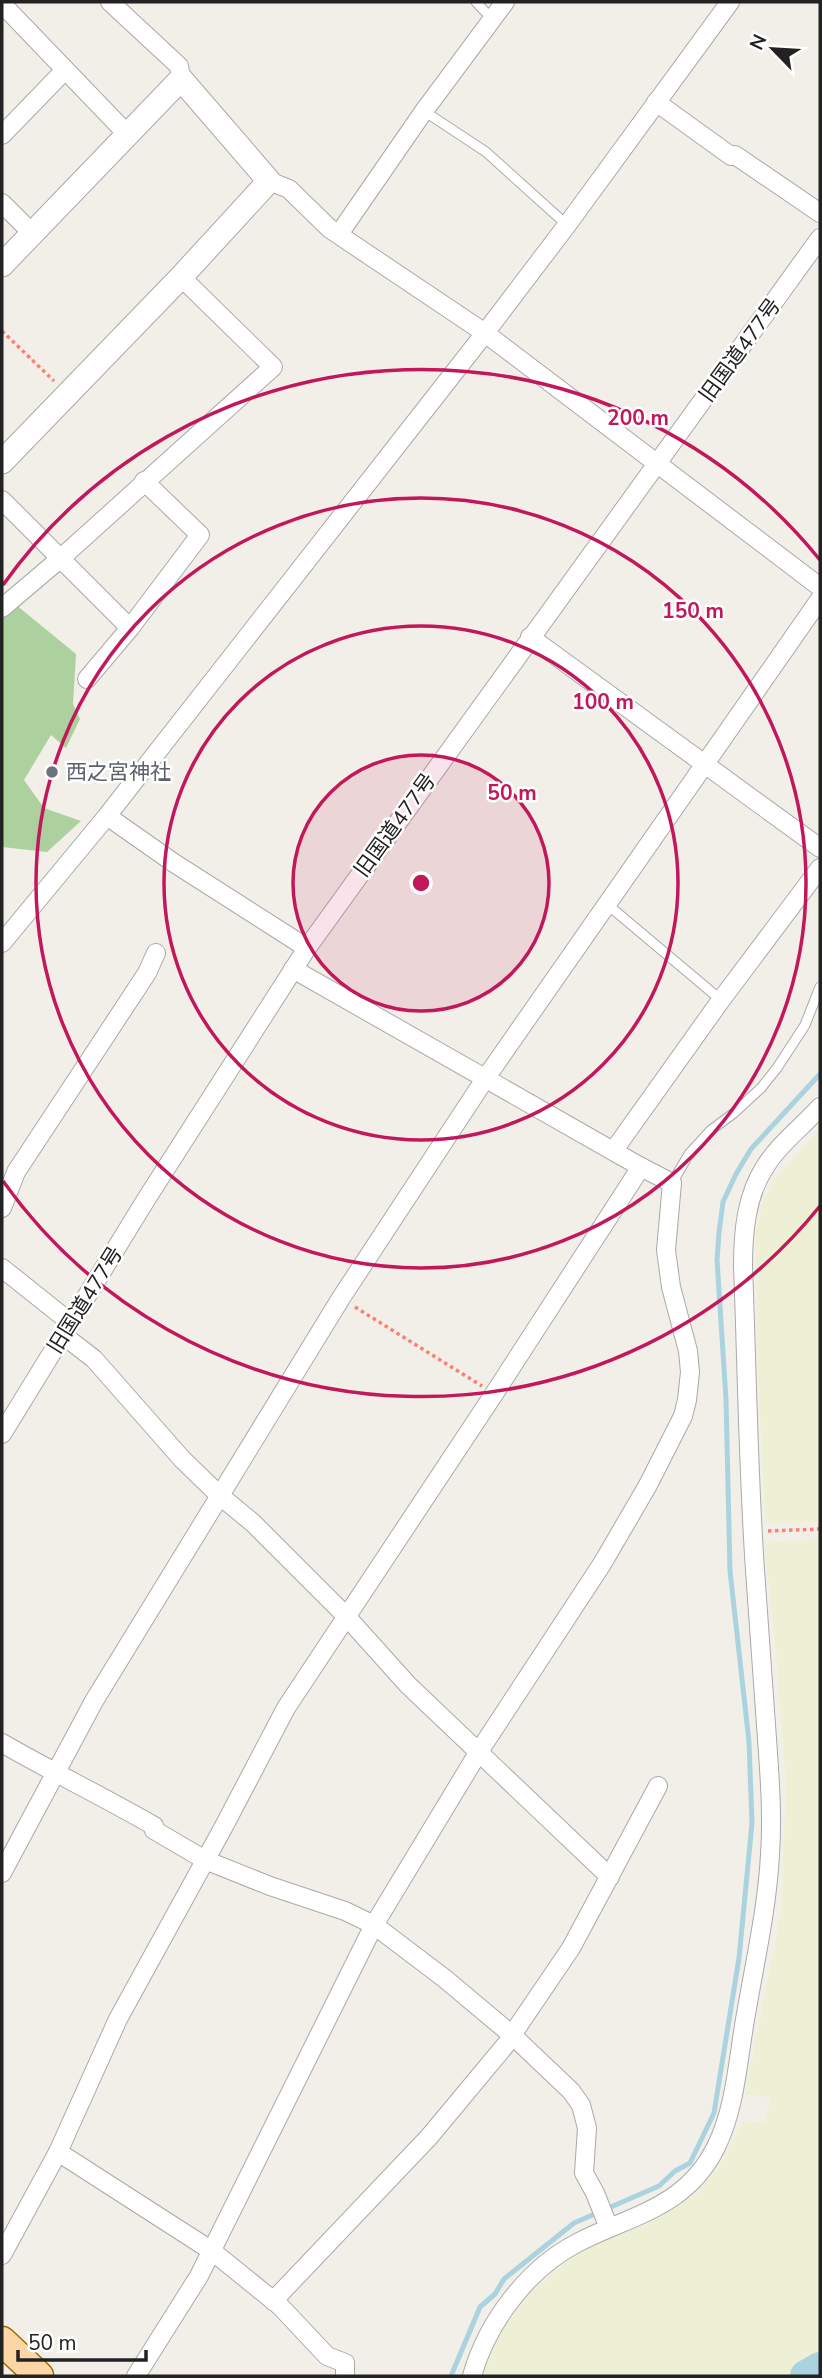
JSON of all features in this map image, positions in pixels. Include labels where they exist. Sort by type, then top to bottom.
[{"type":"main road","points":[[2,2341],[38,2376]]},
{"type":"street","points":[[110,2],[179,66],[181,79],[269,181],[299,196],[321,221],[485,333],[820,587]]},
{"type":"street","points":[[339,234],[424,111],[505,2]]},
{"type":"street","points":[[4,935],[107,816],[485,333],[730,2]]},
{"type":"street","points":[[6,6],[128,136]]},
{"type":"street","points":[[2,135],[65,71]]},
{"type":"street","points":[[2,265],[181,79]]},
{"type":"street","points":[[656,102],[731,156],[735,155],[820,213]]},
{"type":"street","points":[[2,462],[181,277],[269,181]]},
{"type":"street","points":[[2,203],[33,233]]},
{"type":"street","name":"旧国道477号","points":[[2,1434],[154,1187],[307,948],[820,239]]},
{"type":"street","points":[[2,608],[272,367],[181,277]]},
{"type":"street","points":[[87,679],[130,628],[200,535],[144,481]]},
{"type":"street","points":[[2,500],[130,628]]},
{"type":"street","points":[[2,1873],[94,1700],[341,1298],[485,1079],[820,599]]},
{"type":"street","points":[[530,637],[707,763],[820,848]]},
{"type":"street","points":[[107,816],[307,948]]},
{"type":"street","points":[[614,1150],[820,868]]},
{"type":"street","points":[[2,1208],[16,1172],[147,973],[156,953]]},
{"type":"street","points":[[136,2376],[212,2251],[374,1925],[478,1753],[602,1564],[648,1485],[683,1416],[687,1400],[690,1372],[688,1351],[671,1287],[666,1250],[672,1183],[293,969]]},
{"type":"street","points":[[472,2376],[477,2358],[493,2327],[515,2296],[540,2270],[608,2224],[662,2205],[689,2184],[715,2150],[730,2109],[767,1895],[772,1807],[752,1532],[744,1228],[752,1195],[765,1167],[820,1107]]},
{"type":"street","points":[[2,2255],[58,2152],[118,2020],[286,1707],[642,1167]]},
{"type":"street","points":[[2,1268],[67,1329],[166,1442],[219,1495],[253,1523],[346,1616],[408,1685],[610,1877]]},
{"type":"street","points":[[2,1743],[54,1774],[154,1826],[154,1830],[205,1860],[270,1886],[345,1911],[374,1925],[444,1978],[513,2035],[571,2091],[580,2105],[587,2128],[584,2173],[608,2224]]},
{"type":"street","points":[[273,2301],[429,2137],[513,2035],[571,1948],[658,1786]]},
{"type":"street","points":[[58,2152],[212,2251],[273,2301],[327,2356],[345,2363],[345,2376]]},
{"type":"lane","points":[[476,2],[492,19]]},
{"type":"lane","points":[[424,111],[486,152],[567,225]]},
{"type":"lane","points":[[608,905],[721,1000]]},
{"type":"lane","points":[[672,1183],[689,1154],[711,1130],[761,1088],[777,1068],[805,1025],[820,987]]},
{"type":"path","points":[[2,331],[54,381]]},
{"type":"path","points":[[341,1298],[494,1394]]},
{"type":"path","points":[[752,1532],[820,1529]]},
{"type":"green space","points":[[15,604],[76,654],[73,704],[80,719],[66,748],[51,735],[24,780],[44,808],[81,821],[47,852],[2,847],[2,615]]},
{"type":"green space","points":[[820,1129],[820,1522],[775,1524],[765,1521],[757,1346],[756,1230],[764,1199],[774,1179]]},
{"type":"green space","points":[[820,1539],[820,2347],[809,2361],[783,2376],[482,2376],[500,2333],[530,2294],[572,2256],[609,2237],[648,2224],[694,2196],[720,2165],[743,2121],[764,2122],[771,2098],[745,2094],[781,1912],[786,1786],[764,1543]]},
{"type":"waterway","points":[[451,2376],[480,2307],[495,2294],[504,2279],[574,2223],[659,2186],[675,2171],[690,2163],[714,2113],[739,1958],[752,1823],[749,1742],[730,1571],[726,1399],[717,1260],[719,1233],[723,1202],[751,1149],[820,1074]]},
{"type":"waterway","points":[[806,2376],[820,2368]]},
{"type":"place","name":"西之宮神社","points":[[52,772]]}]
